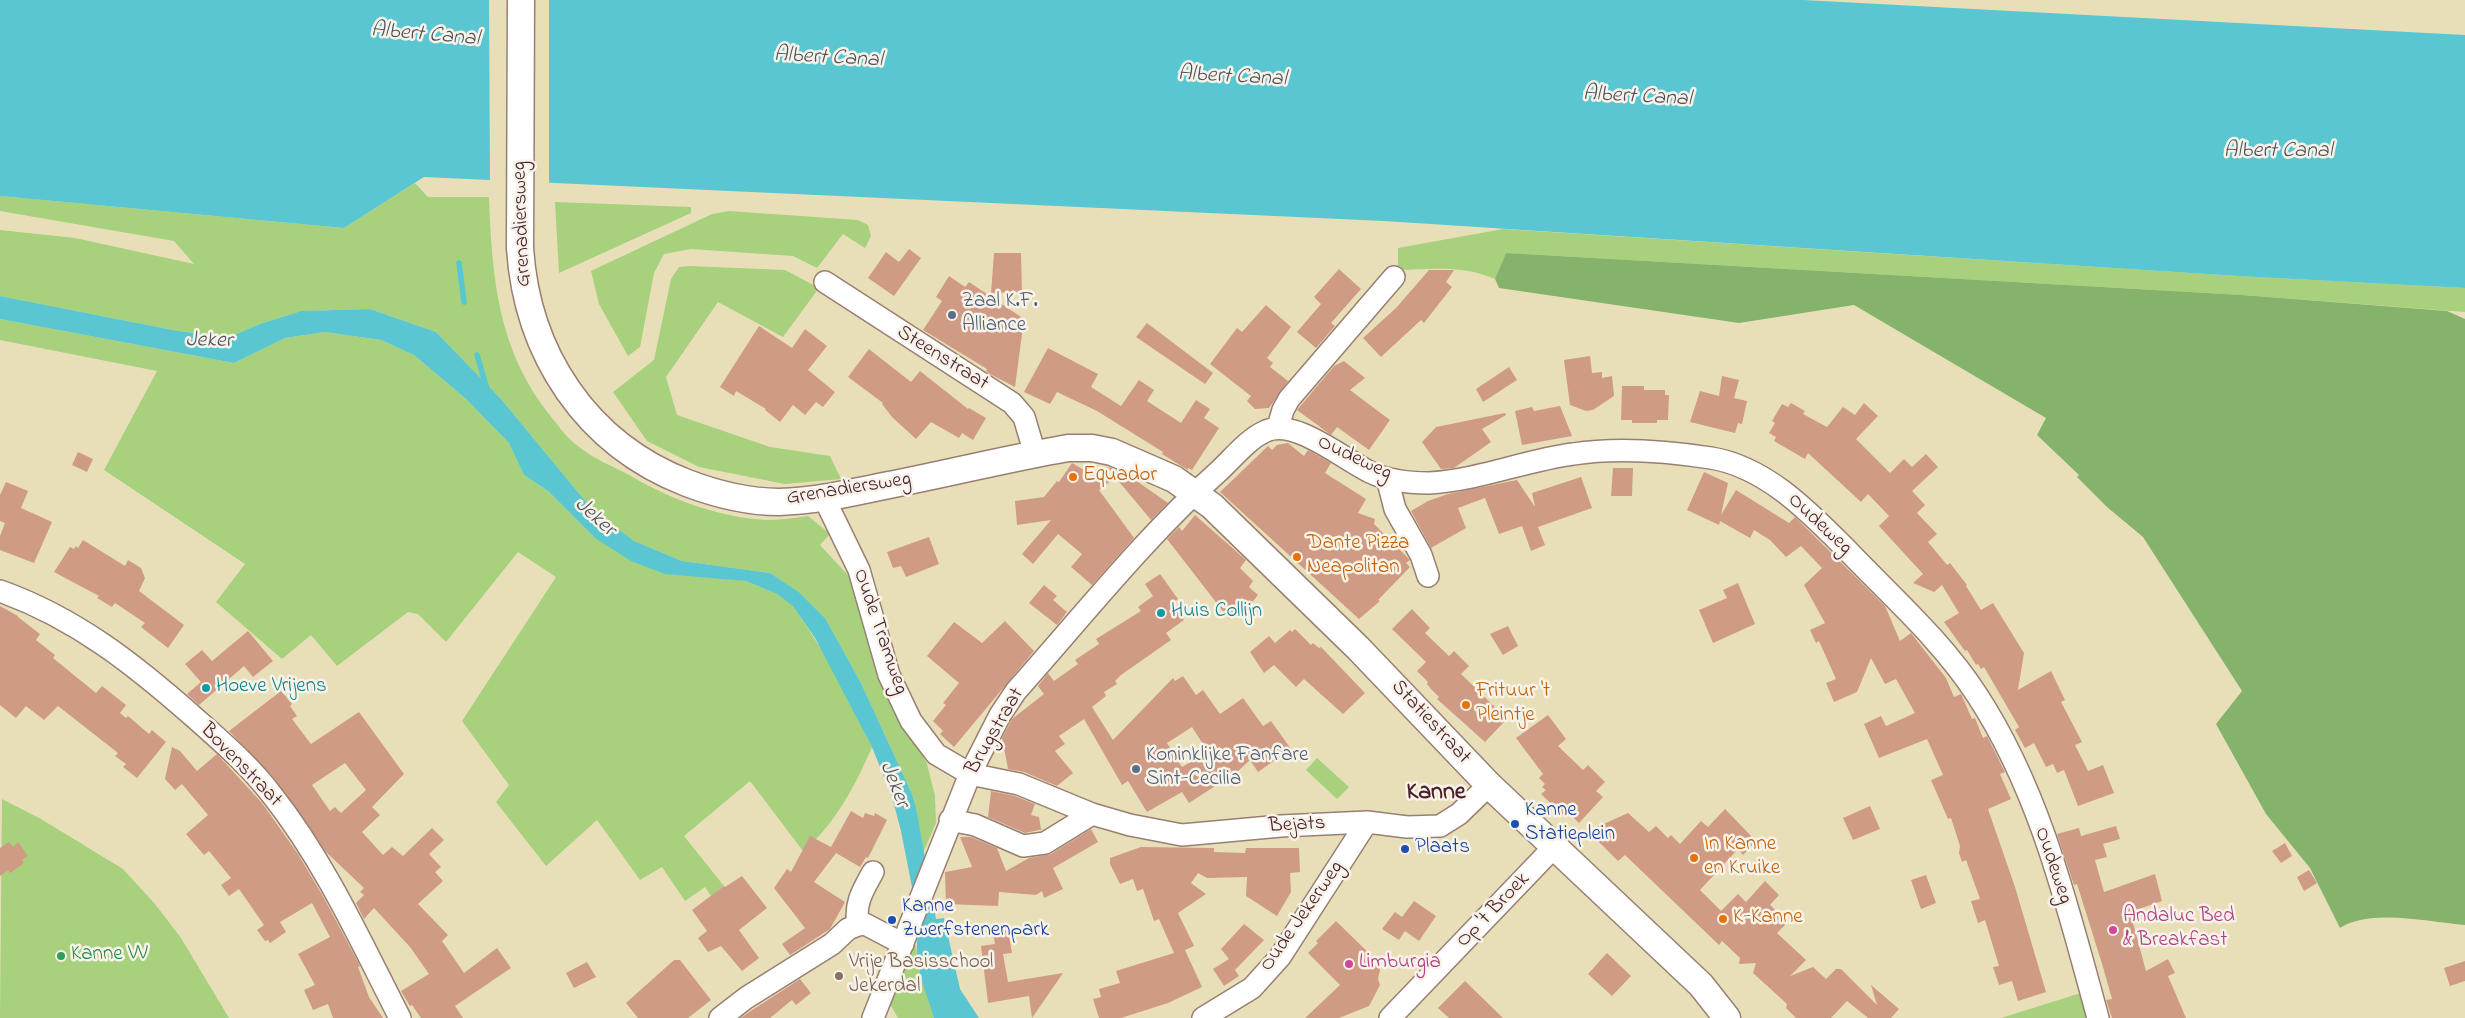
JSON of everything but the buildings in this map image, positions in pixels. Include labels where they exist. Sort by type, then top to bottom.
[{"type":"main road","name":"Grenadiersweg","points":[[521,0],[520,248],[522,280],[530,312],[547,355],[563,383],[597,426],[631,454],[668,475],[709,491],[748,500],[779,502],[824,498],[1068,448],[1092,448],[1112,452],[1174,479],[1194,492]]},
{"type":"main road","name":"Statiestraat","points":[[1194,492],[1212,506],[1358,648],[1489,785],[1700,985],[1727,1018]]},
{"type":"street","points":[[1194,492],[1262,432],[1278,427],[1283,410],[1289,399],[1394,277]]},
{"type":"street","name":"Steenstraat","points":[[832,287],[1012,403],[1024,417],[1035,454]]},
{"type":"street","name":"Oudeweg","points":[[1278,427],[1294,429],[1371,472],[1387,478],[1411,483],[1436,482],[1572,454],[1646,451],[1715,458],[1768,482],[1802,506],[1943,648],[1976,693],[1996,726],[2020,774],[2043,835],[2098,1018]]},
{"type":"street","points":[[1387,478],[1396,509],[1421,554],[1428,576]]},
{"type":"street","name":"Brugstraat","points":[[873,1018],[950,820],[970,774],[1000,715],[1016,691],[1194,492]]},
{"type":"street","name":"Oude Tramweg","points":[[824,498],[859,570],[889,675],[911,721],[936,754],[970,774]]},
{"type":"street","name":"Bovenstraat","points":[[0,591],[18,597],[73,625],[115,651],[151,680],[242,762],[272,794],[303,838],[356,931],[400,1018]]},
{"type":"street","name":"Bejats","points":[[970,774],[1019,784],[1092,814],[1130,825],[1182,835],[1281,826],[1367,822],[1407,827],[1440,826],[1459,814],[1489,785]]},
{"type":"street","points":[[950,820],[975,825],[1023,846],[1045,843],[1092,814]]},
{"type":"street","name":"Oude Jekerweg","points":[[1203,1018],[1252,988],[1280,957],[1367,822]]},
{"type":"street","name":"Op 't Broek","points":[[1390,1018],[1555,846]]},
{"type":"street","points":[[858,924],[856,910],[860,896],[873,872]]},
{"type":"street","points":[[720,1018],[746,998],[832,944],[848,929],[858,924],[865,924],[903,944]]},
{"type":"green space","points":[[415,183],[428,197],[489,197],[496,286],[501,314],[509,341],[534,393],[558,426],[574,443],[597,459],[679,500],[713,511],[748,518],[766,520],[808,516],[830,534],[820,545],[858,586],[893,700],[927,764],[935,796],[936,823],[923,853],[916,807],[912,794],[861,683],[825,618],[799,592],[770,573],[682,561],[634,541],[591,508],[501,399],[436,332],[370,309],[301,311],[260,324],[231,337],[178,331],[0,296],[0,230],[75,238],[194,264],[174,241],[0,211],[0,196],[344,228]]},
{"type":"green space","points":[[555,202],[691,207],[691,213],[559,273]]},
{"type":"green space","points":[[729,211],[858,220],[868,225],[871,236],[865,248],[843,234],[817,268],[793,256],[691,249],[664,254],[654,273],[640,347],[628,356],[599,304],[591,271],[712,214]]},
{"type":"green space","points":[[1503,229],[2238,276],[2465,288],[2465,312],[2242,295],[1506,253],[1495,279],[1459,270],[1398,270],[1398,248]]},
{"type":"green space","points":[[1506,253],[2242,295],[2447,311],[2465,319],[2465,925],[2384,917],[2353,922],[2340,928],[2310,868],[2266,814],[2216,724],[2242,691],[2143,537],[2107,507],[2077,477],[2079,475],[2037,435],[2046,418],[1854,305],[1739,323],[1499,288],[1495,279]]},
{"type":"green space","points":[[679,267],[785,270],[819,288],[783,337],[718,302],[666,377],[677,415],[770,447],[830,456],[841,479],[785,484],[699,467],[647,441],[613,392],[654,360],[671,279]]},
{"type":"green space","points":[[0,319],[234,363],[285,338],[325,332],[381,340],[414,355],[466,399],[509,443],[524,475],[548,491],[595,538],[708,577],[746,581],[777,594],[793,605],[826,657],[872,747],[852,789],[825,829],[803,851],[750,781],[684,836],[724,886],[711,896],[705,887],[685,901],[662,867],[640,880],[597,820],[546,866],[496,802],[509,785],[462,721],[556,577],[518,552],[446,642],[418,614],[408,612],[337,666],[311,635],[282,659],[216,602],[245,564],[104,470],[157,371],[0,340]]},
{"type":"green space","points":[[1317,758],[1349,787],[1337,799],[1306,770]]},
{"type":"green space","points":[[2,799],[41,819],[123,869],[155,904],[181,938],[229,1018],[0,1018]]},
{"type":"green space","points":[[915,942],[919,968],[934,1018],[898,1018],[890,1004]]},
{"type":"green space","points":[[2081,993],[2088,1018],[2001,1018]]},
{"type":"water","name":"Albert Canal","points":[[0,0],[1803,0],[2465,35],[2465,288],[2238,276],[1384,221],[424,177],[344,228],[0,196]]},
{"type":"water","name":"Jeker","points":[[0,296],[178,331],[230,337],[260,324],[301,311],[370,309],[436,332],[501,399],[591,508],[634,541],[682,561],[770,573],[799,592],[825,618],[861,683],[912,794],[936,919],[944,918],[960,989],[979,1018],[934,1018],[920,973],[917,939],[920,928],[901,831],[892,797],[872,747],[815,638],[793,606],[777,594],[746,581],[665,574],[631,561],[595,538],[548,491],[524,475],[509,443],[466,399],[414,355],[381,340],[325,332],[285,338],[234,363],[0,319]]},
{"type":"pier","points":[[489,0],[549,0],[549,185],[490,182]]},
{"type":"waterway","points":[[459,263],[464,302]]},
{"type":"waterway","points":[[477,355],[487,389]]},
{"type":"place","name":"Zaal K.F. Alliance","points":[[952,315]]},
{"type":"place","name":"Equador","points":[[1073,477]]},
{"type":"place","name":"Dante Pizza Neapolitan","points":[[1297,557]]},
{"type":"place","name":"Huis Collijn","points":[[1161,613]]},
{"type":"place","name":"Hoeve Vrijens","points":[[206,688]]},
{"type":"place","name":"Frituur 't Pleintje","points":[[1466,705]]},
{"type":"place","name":"Koninklijke Fanfare Sint-Cecilia","points":[[1136,769]]},
{"type":"place","name":"Kanne Statieplein","points":[[1515,824]]},
{"type":"place","name":"Plaats","points":[[1405,849]]},
{"type":"place","name":"In Kanne en Kruike","points":[[1694,858]]},
{"type":"place","name":"K-Kanne","points":[[1723,919]]},
{"type":"place","name":"Kanne Zwerfstenenpark","points":[[892,920]]},
{"type":"place","name":"Andaluc Bed & Breakfast","points":[[2113,930]]},
{"type":"place","name":"Kanne VV","points":[[61,956]]},
{"type":"place","name":"Limburgia","points":[[1349,964]]},
{"type":"place","name":"Vrije Basisschool Jekerdal","points":[[839,976]]},
{"type":"district","name":"Kanne","points":[[1436,794]]}]
